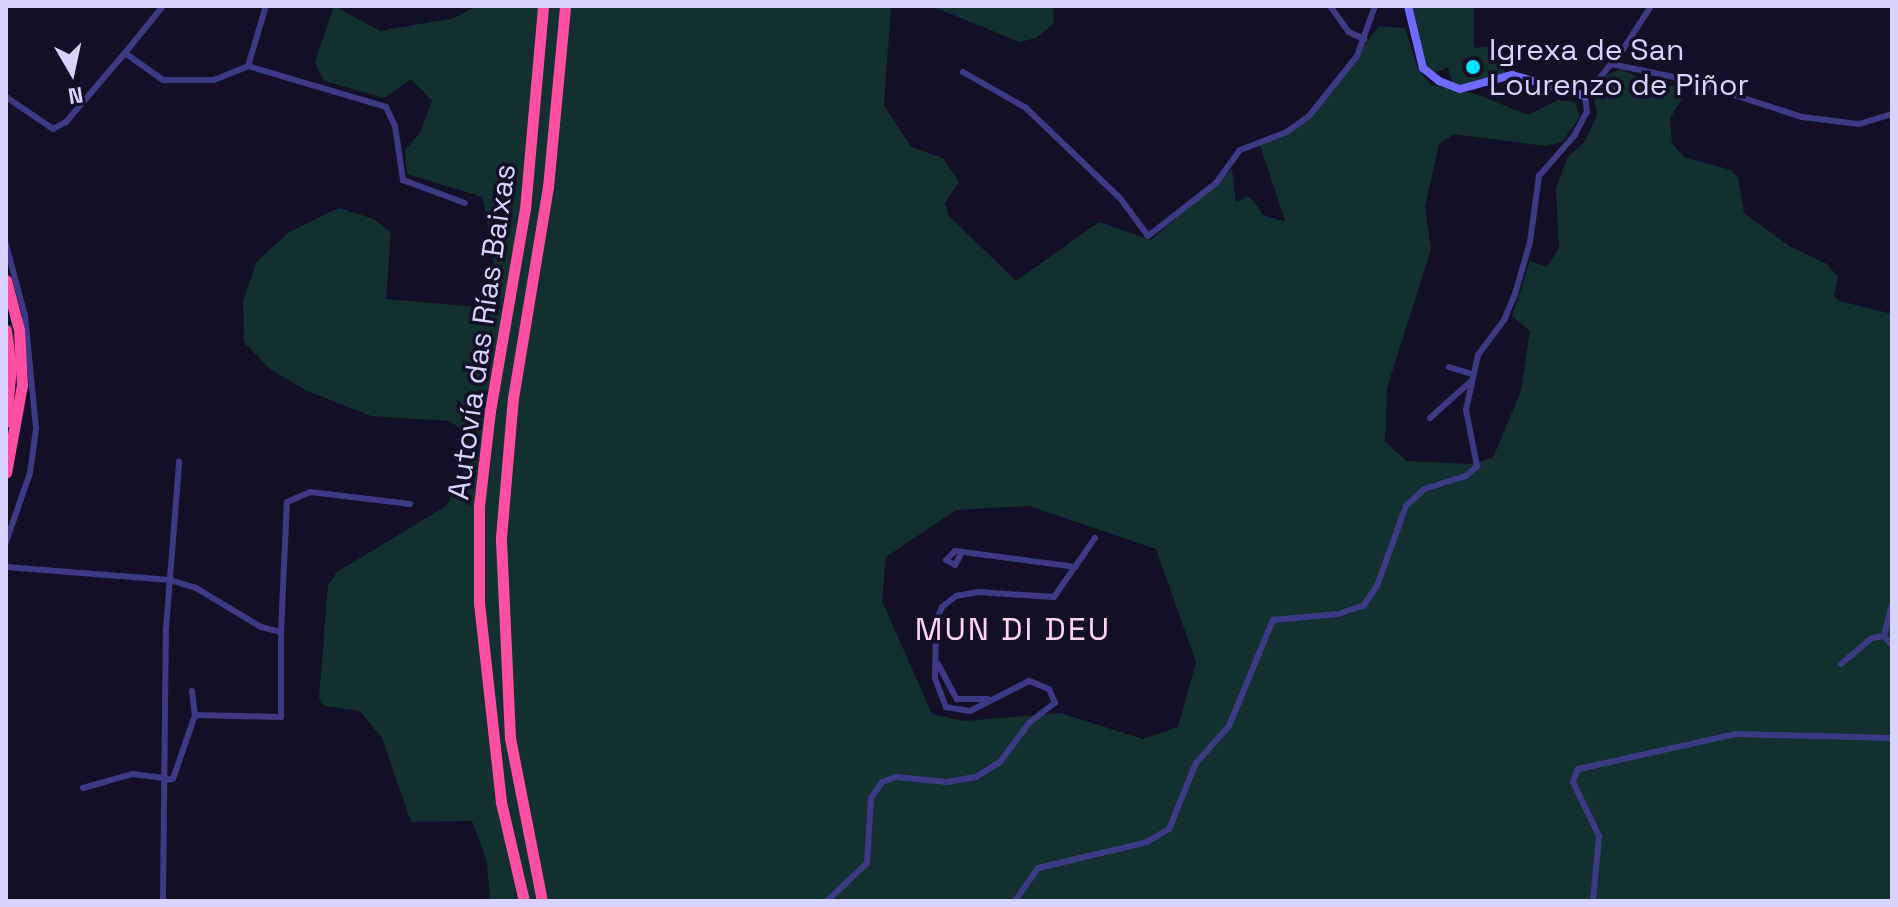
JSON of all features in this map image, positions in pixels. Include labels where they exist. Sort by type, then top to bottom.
[{"type":"highway","name":"Autovía das Rías Baixas","points":[[524,901],[501,802],[479,603],[479,506],[490,411],[525,209],[543,6]]},
{"type":"highway","name":"Autovía das Rías Baixas","points":[[542,901],[510,738],[501,537],[513,398],[548,187],[565,6]]},
{"type":"highway","points":[[6,280],[19,330],[22,385],[6,473]]},
{"type":"highway","points":[[6,330],[11,366],[6,422]]},
{"type":"highway","points":[[501,802],[517,901]]},
{"type":"street","points":[[6,97],[53,129],[66,122],[163,6]]},
{"type":"street","points":[[248,66],[266,6]]},
{"type":"street","points":[[1330,6],[1349,32],[1364,39]]},
{"type":"street","points":[[963,72],[1007,92],[1026,108],[1120,198],[1148,236],[1216,183],[1240,150],[1287,132],[1309,116],[1357,56],[1375,6]]},
{"type":"street","points":[[1408,6],[1423,68],[1439,81],[1460,89],[1512,75],[1585,96]]},
{"type":"street","points":[[1015,901],[1038,868],[1147,842],[1169,829],[1196,763],[1229,726],[1273,620],[1345,613],[1363,606],[1377,586],[1397,521],[1410,500],[1477,466],[1466,417],[1470,382],[1479,351],[1504,320],[1519,284],[1530,242],[1535,184],[1545,164],[1582,124],[1585,96],[1615,62],[1651,6]]},
{"type":"street","points":[[125,53],[163,80],[214,80],[248,66],[386,107],[395,126],[403,180],[465,203]]},
{"type":"street","points":[[1615,62],[1802,117],[1859,124],[1892,114]]},
{"type":"street","points":[[6,244],[27,338],[36,429],[30,473],[6,542]]},
{"type":"street","points":[[1449,367],[1472,374]]},
{"type":"street","points":[[1430,418],[1470,382]]},
{"type":"street","points":[[163,901],[170,580],[179,462]]},
{"type":"street","points":[[195,715],[281,717],[287,502],[310,492],[410,504]]},
{"type":"street","points":[[999,695],[970,711],[951,710],[939,697],[938,614],[956,596],[994,591],[1047,599],[1068,580],[1095,538]]},
{"type":"street","points":[[960,556],[997,555],[1076,567]]},
{"type":"street","points":[[1056,564],[1068,580]]},
{"type":"street","points":[[6,567],[170,580],[196,588],[261,627],[281,632]]},
{"type":"street","points":[[1884,636],[1892,605]]},
{"type":"street","points":[[1884,636],[1892,645]]},
{"type":"street","points":[[1841,664],[1857,647],[1884,636]]},
{"type":"street","points":[[937,660],[957,699]]},
{"type":"street","points":[[827,901],[867,863],[871,798],[882,782],[896,777],[947,782],[976,777],[1000,762],[1029,723],[1056,700],[1047,687],[1032,682],[975,703],[957,699]]},
{"type":"street","points":[[83,788],[132,774],[173,779],[195,715],[192,691]]},
{"type":"street","points":[[951,710],[957,699]]},
{"type":"street","points":[[1593,901],[1599,836],[1573,782],[1578,769],[1736,734],[1892,738]]},
{"type":"green space","points":[[334,6],[380,31],[454,18],[476,6],[891,6],[884,105],[911,147],[943,158],[959,182],[945,203],[948,215],[1016,281],[1099,222],[1151,240],[1232,169],[1236,202],[1249,196],[1264,216],[1285,221],[1260,145],[1288,135],[1310,118],[1379,26],[1405,28],[1418,69],[1431,85],[1476,94],[1528,115],[1559,100],[1575,102],[1580,117],[1562,142],[1545,146],[1454,134],[1439,144],[1425,206],[1431,249],[1387,388],[1385,442],[1407,461],[1470,464],[1493,458],[1521,391],[1530,331],[1512,316],[1530,261],[1547,267],[1559,248],[1556,188],[1567,158],[1585,141],[1597,116],[1594,97],[1607,75],[1621,69],[1645,81],[1678,87],[1683,97],[1670,118],[1672,143],[1684,157],[1731,170],[1738,178],[1744,213],[1791,247],[1827,264],[1838,277],[1834,296],[1840,301],[1892,314],[1892,901],[490,901],[487,861],[472,821],[411,822],[382,738],[360,711],[324,706],[319,698],[328,585],[337,572],[446,506],[478,440],[449,421],[371,416],[305,390],[270,369],[244,342],[243,301],[257,261],[289,232],[339,208],[374,219],[391,233],[386,299],[501,309],[483,197],[407,174],[405,150],[420,133],[432,101],[411,79],[384,98],[324,81],[315,62]],"holes":[[[1029,506],[1156,549],[1196,662],[1178,727],[1143,739],[1060,713],[964,721],[932,714],[882,601],[886,557],[956,510]]]},
{"type":"green space","points":[[931,6],[1053,6],[1054,23],[1036,38],[1020,42]]},
{"type":"green space","points":[[1412,6],[1474,6],[1474,48],[1497,45],[1505,73],[1461,85],[1452,82],[1448,68],[1435,72],[1427,66]]},
{"type":"place","name":"Igrexa de San Lourenzo de Piñor","points":[[1473,67]]},
{"type":"district","name":"MUN DI DEU","points":[[1013,629]]}]
